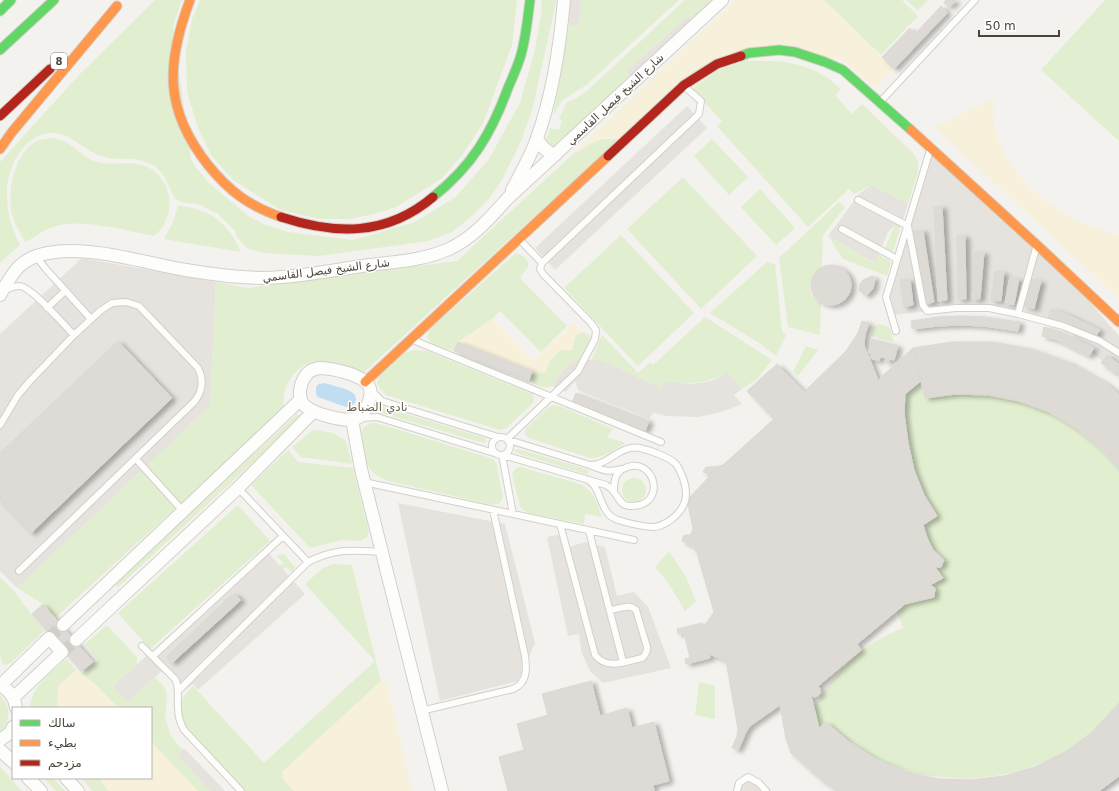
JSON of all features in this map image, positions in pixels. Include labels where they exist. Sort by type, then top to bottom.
[{"type":"main road","points":[[0,11],[11,0]]},
{"type":"main road","points":[[0,50],[54,0]]},
{"type":"main road","points":[[190,0],[178,32],[173,67],[176,103],[180,118],[188,137],[199,155],[229,188],[245,201],[266,212],[308,226],[342,230],[370,228],[414,211],[439,193],[460,172],[477,151],[497,117],[521,54],[527,28],[530,0]]},
{"type":"main road","points":[[0,149],[12,132],[120,3]]},
{"type":"main road","name":"8","points":[[0,116],[120,3]]},
{"type":"main road","points":[[367,384],[412,339],[684,85],[717,64],[749,54],[779,50],[795,52],[843,70],[1037,245],[1119,322]]},
{"type":"street","name":"شارع الشيخ فيصل القاسمي","points":[[508,198],[537,138],[544,116],[553,79],[564,0]]},
{"type":"street","name":"شارع الشيخ فيصل القاسمي","points":[[1,293],[15,270],[27,260],[47,253],[77,251],[118,256],[179,269],[223,276],[250,278],[282,277],[394,262],[450,249],[465,240],[484,224],[508,198],[722,0]]},
{"type":"street","points":[[537,138],[539,143],[546,151],[555,155]]},
{"type":"street","points":[[318,368],[325,368],[348,374],[359,378],[367,384],[370,395],[368,404],[363,413],[354,419],[341,419],[314,411],[307,408],[300,400],[302,383],[311,371],[318,368]]},
{"type":"street","points":[[63,625],[300,400]]},
{"type":"street","points":[[76,640],[238,488],[314,411]]},
{"type":"street","points":[[354,419],[360,469],[442,791]]},
{"type":"street","points":[[49,638],[62,652],[15,703],[10,693],[0,685],[49,638]]},
{"type":"street","points":[[0,740],[10,733],[12,729]]},
{"type":"street","points":[[0,750],[12,761]]},
{"type":"street","points":[[29,779],[41,791]]},
{"type":"street","points":[[67,779],[78,791]]},
{"type":"lane","points":[[880,102],[975,0]]},
{"type":"lane","points":[[508,440],[578,371],[595,339],[596,330],[543,274],[540,269],[542,263],[700,114],[701,101],[684,85]]},
{"type":"lane","points":[[896,331],[886,297],[931,149]]},
{"type":"lane","points":[[858,200],[908,226]]},
{"type":"lane","points":[[908,226],[925,310],[929,312],[956,308],[989,308],[1018,314],[1063,326],[1100,342],[1119,353]]},
{"type":"lane","points":[[842,229],[897,259]]},
{"type":"lane","points":[[519,239],[542,263]]},
{"type":"lane","points":[[1018,314],[1037,245]]},
{"type":"lane","points":[[36,256],[44,268],[91,319]]},
{"type":"lane","points":[[1,293],[19,285],[26,288],[74,335]]},
{"type":"lane","points":[[47,308],[65,291]]},
{"type":"lane","points":[[0,425],[24,388],[74,335],[106,306],[112,303],[133,303],[144,311],[198,368],[200,373],[202,386],[198,397],[19,571]]},
{"type":"lane","points":[[412,339],[661,442]]},
{"type":"lane","points":[[367,384],[375,396],[382,401],[498,437],[502,436],[508,440],[590,465],[601,470],[612,472],[630,466],[640,466],[648,471],[653,479],[654,488],[651,497],[644,504],[635,506],[625,505],[618,499],[614,491],[614,479],[622,469]]},
{"type":"lane","points":[[354,419],[377,417],[494,453],[606,485],[614,491]]},
{"type":"lane","points":[[494,453],[492,443],[498,437]]},
{"type":"lane","points":[[503,455],[508,453],[510,448],[508,440]]},
{"type":"lane","points":[[586,479],[592,482],[595,486],[603,506],[610,515],[619,520],[649,527],[659,526],[676,516],[684,505],[686,499],[686,485],[676,464],[671,460],[642,448],[627,448],[601,463],[590,465]]},
{"type":"lane","points":[[503,455],[513,514]]},
{"type":"lane","points":[[136,458],[183,511]]},
{"type":"lane","points":[[364,482],[634,540]]},
{"type":"lane","points":[[238,488],[308,562]]},
{"type":"lane","points":[[421,711],[513,689],[521,684],[526,676],[526,656],[493,510]]},
{"type":"lane","points":[[560,524],[593,650],[598,658],[606,664],[611,665],[642,658],[646,653],[647,647],[637,612],[630,606],[610,610]]},
{"type":"lane","points":[[589,531],[623,662]]},
{"type":"lane","points":[[153,656],[283,536]]},
{"type":"lane","points":[[178,691],[308,562],[321,556],[340,551],[381,552]]},
{"type":"lane","points":[[142,646],[175,679],[178,684],[179,720],[184,730],[241,791]]},
{"type":"lane","points":[[737,791],[739,783],[748,777],[759,783],[766,791]]},
{"type":"shaded area","points":[[570,0],[581,0],[579,25],[569,25]]},
{"type":"shaded area","points":[[688,16],[693,22],[633,79],[626,72]]},
{"type":"shaded area","points":[[687,106],[707,128],[555,270],[535,248]]},
{"type":"shaded area","points":[[931,149],[1057,264],[1119,336],[1119,373],[1097,357],[1063,326],[1018,314],[956,308],[893,315],[886,297]]},
{"type":"shaded area","points":[[872,185],[908,204],[900,229],[895,225],[888,232],[875,263],[828,236],[860,193]]},
{"type":"shaded area","points":[[82,258],[216,282],[210,406],[17,588],[0,571],[0,334]]},
{"type":"shaded area","points":[[582,359],[603,361],[660,388],[666,381],[692,384],[711,381],[728,372],[742,389],[734,395],[742,404],[721,412],[699,417],[666,416],[654,413],[649,418],[578,390],[575,381],[566,392],[552,386],[563,370],[572,363]]},
{"type":"shaded area","points":[[398,503],[505,524],[535,643],[518,681],[440,701]]},
{"type":"shaded area","points":[[555,535],[566,536],[569,547],[585,542],[605,547],[617,596],[634,592],[648,607],[671,668],[603,683],[590,671],[581,651],[579,634],[568,636],[547,537]]},
{"type":"shaded area","points":[[265,549],[305,594],[198,690],[193,684],[184,691],[164,669],[127,702],[113,686]]},
{"type":"shaded area","points":[[184,748],[225,791],[210,791],[177,755]]},
{"type":"shaded area","points":[[748,777],[766,791],[737,791]]},
{"type":"green space","points":[[155,0],[182,0],[173,26],[191,160],[208,182],[248,216],[266,225],[288,232],[353,240],[415,222],[456,197],[489,159],[520,103],[535,50],[542,7],[541,0],[556,0],[556,2],[532,111],[519,146],[502,180],[488,200],[472,216],[452,232],[429,241],[319,256],[262,253],[247,248],[238,238],[235,231],[218,214],[201,205],[182,202],[176,199],[161,172],[150,163],[136,159],[116,159],[101,156],[95,154],[68,137],[61,134],[50,133],[37,136],[26,144],[16,159],[11,171],[8,183],[8,209],[10,221],[20,245],[0,263],[0,162],[79,75]]},
{"type":"green space","points":[[200,0],[517,0],[512,45],[483,123],[463,154],[441,179],[396,207],[374,214],[349,219],[319,219],[281,210],[233,180],[211,155],[198,128],[187,92],[186,52],[192,19]]},
{"type":"green space","points":[[581,0],[679,0],[586,85],[562,101],[553,115],[569,25],[579,25]]},
{"type":"green space","points":[[685,0],[716,0],[693,22],[688,16],[626,72],[633,79],[553,148],[546,143],[550,128],[559,130],[562,120],[559,119],[566,103],[577,98],[588,90]]},
{"type":"green space","points":[[824,0],[902,0],[918,16],[881,55]]},
{"type":"green space","points":[[906,0],[928,0],[918,11]]},
{"type":"green space","points":[[1105,0],[1119,0],[1119,141],[1041,70]]},
{"type":"green space","points":[[745,61],[784,62],[808,68],[830,80],[841,89],[835,95],[852,114],[862,104],[914,154],[918,163],[918,172],[908,204],[872,185],[854,194],[849,189],[808,227],[717,126],[722,121],[692,89],[717,71]]},
{"type":"green space","points":[[52,138],[65,142],[85,156],[97,162],[108,164],[130,163],[141,165],[152,170],[160,177],[166,186],[169,196],[167,218],[162,228],[154,236],[91,224],[67,224],[48,229],[26,242],[18,229],[12,214],[11,195],[14,174],[23,154],[29,147],[39,140]]},
{"type":"green space","points":[[600,139],[619,139],[363,373],[337,364],[321,361],[308,363],[298,370],[287,385],[284,396],[283,410],[55,618],[43,604],[17,588],[210,406],[216,282],[247,288],[457,261],[573,154]]},
{"type":"green space","points":[[712,139],[748,177],[729,195],[694,156]]},
{"type":"green space","points":[[683,177],[757,256],[701,309],[627,229]]},
{"type":"green space","points":[[760,189],[795,228],[776,245],[741,207]]},
{"type":"green space","points":[[839,202],[845,207],[823,235],[822,266],[814,275],[810,285],[812,295],[821,303],[820,335],[788,327],[779,258]]},
{"type":"green space","points":[[178,206],[200,210],[217,219],[230,233],[241,252],[164,239],[173,222]]},
{"type":"green space","points":[[895,225],[900,229],[893,252],[885,248]]},
{"type":"green space","points":[[621,235],[694,313],[638,366],[564,288]]},
{"type":"green space","points":[[828,236],[874,263],[878,254],[891,262],[887,276],[843,259]]},
{"type":"green space","points":[[516,253],[524,257],[529,265],[520,278],[567,326],[541,352],[500,311],[492,319],[458,342],[454,351],[432,344],[427,337],[430,329]]},
{"type":"green space","points":[[767,262],[775,264],[782,331],[786,335],[776,356],[759,343],[710,313]]},
{"type":"green space","points":[[705,317],[772,360],[756,380],[742,389],[728,372],[711,379],[691,383],[666,381],[660,388],[638,378],[591,361],[602,335],[638,373],[650,362],[653,365]]},
{"type":"green space","points":[[880,324],[890,328],[894,342],[871,336],[873,327]]},
{"type":"green space","points":[[582,332],[591,336],[582,359],[563,370],[552,386],[540,386],[529,380],[531,375],[545,372],[550,360],[576,335]]},
{"type":"green space","points":[[806,346],[818,350],[798,376],[793,372]]},
{"type":"green space","points":[[414,350],[427,351],[532,394],[534,398],[533,403],[506,428],[500,430],[386,395],[377,383],[379,377],[404,353]]},
{"type":"green space","points":[[922,380],[925,398],[956,394],[988,395],[1020,401],[1050,413],[1064,420],[1089,438],[1119,470],[1119,703],[1102,723],[1090,734],[1067,750],[1042,763],[1014,772],[986,777],[958,778],[929,775],[901,768],[868,754],[826,722],[819,728],[814,707],[841,670],[863,650],[888,634],[903,628],[897,611],[905,604],[934,597],[935,588],[930,585],[942,578],[935,567],[941,567],[944,560],[930,544],[923,525],[937,516],[924,495],[911,459],[905,420],[905,394]]},
{"type":"green space","points":[[553,405],[560,406],[613,429],[607,437],[625,443],[604,455],[590,458],[529,438],[525,434],[526,428]]},
{"type":"green space","points":[[383,407],[485,438],[487,441],[483,443],[381,413],[380,409]]},
{"type":"green space","points":[[297,414],[301,418],[118,587],[115,583]]},
{"type":"green space","points":[[371,423],[376,423],[493,459],[496,463],[503,497],[500,503],[493,505],[388,481],[377,475],[370,469],[367,463],[362,439],[363,429]]},
{"type":"green space","points":[[313,430],[333,433],[346,441],[352,464],[301,457],[292,447]]},
{"type":"green space","points":[[518,449],[587,469],[589,471],[588,474],[516,453],[514,450]]},
{"type":"green space","points":[[288,450],[298,462],[353,468],[369,532],[367,537],[361,541],[342,540],[310,548],[251,485]]},
{"type":"green space","points":[[520,467],[580,484],[585,487],[592,494],[602,517],[585,514],[584,524],[529,513],[523,510],[520,506],[512,474],[515,469]]},
{"type":"green space","points":[[634,478],[643,481],[646,490],[643,499],[634,502],[625,499],[622,490],[625,481]]},
{"type":"green space","points":[[238,505],[270,541],[150,649],[118,613]]},
{"type":"green space","points":[[669,551],[686,577],[696,601],[685,611],[671,588],[655,567]]},
{"type":"green space","points":[[284,554],[295,567],[293,574],[286,567],[177,669],[173,666],[283,563],[276,555]]},
{"type":"green space","points":[[333,564],[352,565],[381,681],[282,772],[283,779],[294,791],[242,791],[197,744],[182,725],[179,714],[180,705],[186,693],[193,686],[264,763],[375,661],[305,584],[323,568]]},
{"type":"green space","points":[[0,577],[13,590],[44,631],[11,663],[5,665],[2,664],[0,654]]},
{"type":"green space","points":[[107,625],[137,657],[137,664],[113,686],[127,702],[155,677],[165,688],[167,695],[165,716],[170,734],[182,750],[177,755],[210,791],[198,791],[152,743],[152,707],[117,707],[96,685],[82,674],[98,660],[85,644]]},
{"type":"green space","points":[[66,659],[76,670],[58,686],[57,707],[30,707],[34,693],[48,675]]},
{"type":"green space","points":[[699,682],[715,686],[715,719],[695,715]]},
{"type":"green space","points":[[0,695],[4,699],[8,709],[8,719],[0,733]]},
{"type":"green space","points":[[0,767],[22,791],[0,791]]},
{"type":"green space","points":[[45,779],[54,779],[65,791],[56,791]]},
{"type":"green space","points":[[82,779],[99,779],[109,791],[93,791]]},
{"type":"sand","points":[[735,0],[824,0],[894,69],[875,88],[852,67],[837,57],[824,58],[744,50],[622,138],[615,137],[603,139],[590,144],[573,154]]},
{"type":"sand","points":[[993,99],[994,124],[1001,145],[1011,164],[1024,181],[1040,197],[1058,210],[1078,221],[1119,235],[1119,298],[934,127]]},
{"type":"sand","points":[[492,319],[533,361],[574,323],[582,332],[576,335],[572,351],[560,350],[550,360],[546,372],[531,375],[532,371],[458,342]]},
{"type":"sand","points":[[76,670],[96,685],[117,707],[57,707],[58,686]]},
{"type":"sand","points":[[381,681],[386,681],[412,791],[294,791],[283,779],[282,772]]},
{"type":"sand","points":[[152,743],[198,791],[109,791],[99,779],[152,779]]},
{"type":"water","points":[[324,383],[352,392],[356,401],[351,406],[346,407],[318,397],[316,394],[316,387],[319,384]]},
{"type":"building","points":[[946,0],[956,0],[950,7],[944,3]]},
{"type":"building","points":[[941,6],[947,13],[894,69],[882,57],[910,28],[915,34]]},
{"type":"building","points":[[942,206],[947,300],[938,301],[934,207]]},
{"type":"building","points":[[923,230],[934,302],[925,304],[914,231]]},
{"type":"building","points":[[965,235],[966,299],[958,299],[957,236]]},
{"type":"building","points":[[975,252],[984,252],[980,299],[972,299]]},
{"type":"building","points":[[831,265],[839,267],[845,271],[849,277],[851,285],[849,293],[845,299],[839,303],[831,305],[823,303],[817,299],[813,293],[811,285],[813,277],[817,271],[823,267]]},
{"type":"building","points":[[995,271],[1004,272],[1001,301],[991,300]]},
{"type":"building","points":[[872,276],[875,278],[873,289],[866,296],[859,290],[860,284],[863,280]]},
{"type":"building","points":[[1010,277],[1019,279],[1014,305],[1005,303]]},
{"type":"building","points":[[910,279],[913,305],[904,307],[900,280]]},
{"type":"building","points":[[1032,279],[1041,281],[1034,309],[1025,306]]},
{"type":"building","points":[[1051,309],[1067,314],[1100,330],[1095,337],[1063,322],[1048,318]]},
{"type":"building","points":[[938,317],[985,317],[1020,322],[1018,331],[983,326],[961,325],[912,329],[911,321]]},
{"type":"building","points":[[862,321],[869,323],[865,334],[864,345],[878,380],[913,348],[922,380],[905,394],[904,413],[908,443],[914,470],[924,495],[937,516],[923,525],[933,550],[944,560],[941,567],[935,567],[943,578],[930,585],[935,588],[934,597],[905,604],[857,644],[861,650],[818,686],[820,693],[818,696],[811,696],[819,728],[791,753],[786,739],[780,705],[750,726],[738,750],[732,748],[738,729],[726,661],[709,654],[710,658],[686,664],[685,659],[690,658],[684,633],[678,634],[677,629],[702,623],[703,628],[714,612],[697,553],[691,545],[682,541],[684,535],[690,535],[693,528],[687,500],[709,477],[708,474],[703,472],[706,467],[723,465],[774,419],[747,391],[777,364],[804,392],[846,351],[858,333]]},
{"type":"building","points":[[1044,327],[1061,332],[1094,348],[1089,356],[1057,340],[1042,336]]},
{"type":"building","points":[[872,339],[898,346],[894,360],[889,359],[888,363],[885,362],[886,358],[880,357],[879,361],[870,358],[871,354],[868,353]]},
{"type":"building","points":[[118,341],[172,398],[31,533],[0,500],[0,453]]},
{"type":"building","points":[[458,342],[532,371],[529,380],[454,351]]},
{"type":"building","points":[[952,342],[992,342],[1031,349],[1070,363],[1107,384],[1119,394],[1119,470],[1102,450],[1077,429],[1049,412],[1019,401],[988,395],[956,394],[925,398],[913,348]]},
{"type":"building","points":[[1107,355],[1119,364],[1119,376],[1101,363]]},
{"type":"building","points":[[576,393],[649,421],[645,431],[572,403]]},
{"type":"building","points":[[234,593],[241,600],[172,663],[166,657]]},
{"type":"building","points":[[43,604],[93,662],[81,671],[32,614]]},
{"type":"building","points":[[591,681],[600,716],[627,708],[632,728],[654,722],[669,781],[653,785],[654,791],[508,791],[499,757],[524,750],[517,724],[548,715],[542,694]]},
{"type":"building","points":[[1119,703],[1119,776],[1099,791],[838,791],[821,780],[791,753],[826,722],[849,742],[876,759],[904,771],[937,779],[971,780],[1004,776],[1035,767],[1065,752],[1091,733]]},
{"type":"tunnel","points":[[49,638],[63,625]]},
{"type":"tunnel","points":[[62,652],[76,640]]},
{"type":"traffic: fast","points":[[0,11],[11,0]]},
{"type":"traffic: fast","points":[[0,50],[54,0]]},
{"type":"traffic: fast","points":[[433,197],[447,185],[469,161],[479,148],[495,120],[521,56],[530,0]]},
{"type":"traffic: fast","points":[[741,56],[749,53],[779,50],[795,52],[825,62],[843,70],[911,130]]},
{"type":"traffic: slow","points":[[190,0],[176,45],[174,66],[174,86],[177,105],[183,125],[208,165],[224,183],[249,203],[281,217]]},
{"type":"traffic: slow","points":[[0,149],[12,132],[117,6]]},
{"type":"traffic: slow","points":[[911,130],[1119,322]]},
{"type":"traffic: slow","points":[[365,382],[608,156]]},
{"type":"traffic: jam","points":[[608,156],[684,85],[717,64],[741,56]]},
{"type":"traffic: jam","points":[[0,116],[50,69]]},
{"type":"traffic: jam","points":[[281,217],[321,227],[341,229],[360,228],[379,225],[398,219],[416,210],[433,197]]},
{"type":"district","name":"نادي الضباط","points":[[377,407]]}]
